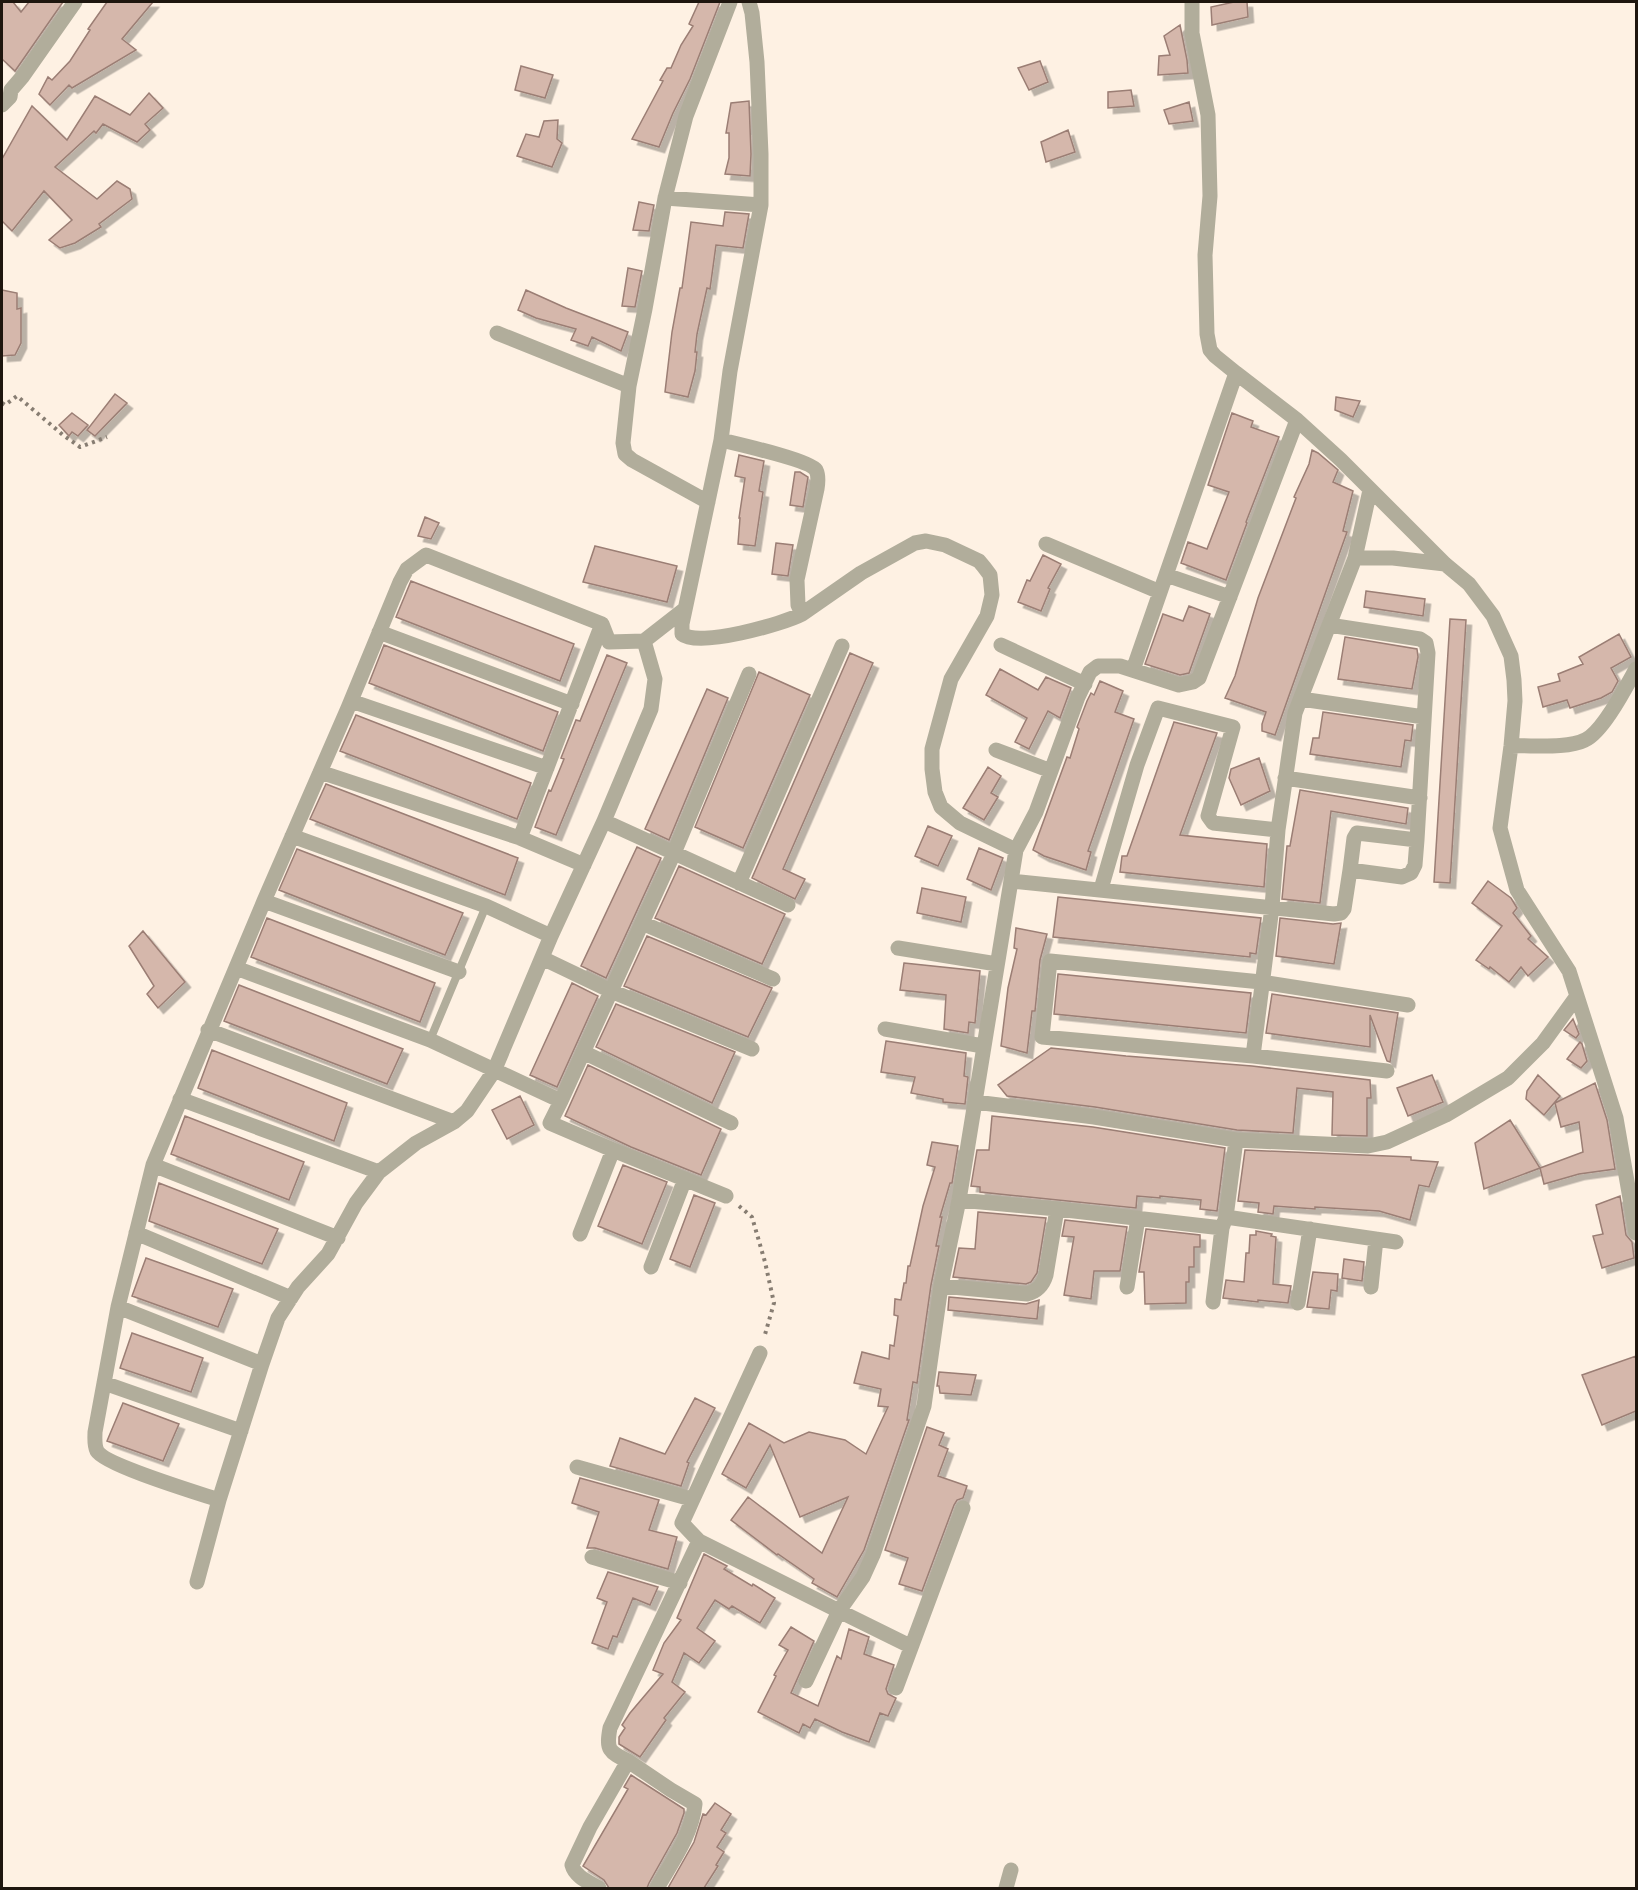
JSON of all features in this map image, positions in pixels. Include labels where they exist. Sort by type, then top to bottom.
[{"type":"street","points":[[2,105],[75,2]]},
{"type":"street","points":[[708,502],[628,457],[623,443],[629,386],[664,198],[686,116],[730,2]]},
{"type":"street","points":[[749,2],[757,62],[761,154],[760,205],[730,371],[721,440],[681,631],[684,636],[690,638],[736,634],[792,619],[861,573],[915,543],[926,541],[945,545],[979,561],[990,575],[992,595],[987,616],[951,679],[932,749],[932,769],[935,792],[941,807],[960,823],[1016,850]]},
{"type":"street","points":[[1192,2],[1192,33],[1208,115],[1210,196],[1205,255],[1207,333],[1210,350],[1236,373],[1298,420],[1341,460],[1445,564],[1469,584],[1493,616],[1511,656],[1515,701],[1512,746],[1500,828],[1517,890],[1569,971],[1616,1119],[1636,1228]]},
{"type":"street","points":[[664,198],[760,205]]},
{"type":"street","points":[[497,333],[629,386]]},
{"type":"street","points":[[1133,670],[1236,373]]},
{"type":"street","points":[[806,1681],[839,1611],[863,1576],[873,1555],[924,1406],[941,1286],[959,1200],[1016,850],[1035,812],[1078,697],[1090,672],[1098,666],[1120,666],[1172,684],[1185,685],[1199,678],[1298,420]]},
{"type":"street","points":[[721,440],[783,456],[810,465],[816,470],[817,489],[797,580],[798,605],[802,614]]},
{"type":"street","points":[[1253,1056],[1272,907],[1278,830],[1295,713],[1355,558],[1370,490]]},
{"type":"street","points":[[1046,544],[1160,592]]},
{"type":"street","points":[[219,1500],[108,1460],[97,1451],[95,1432],[118,1307],[153,1165],[208,1030],[400,582],[407,569],[426,555],[602,624],[609,642],[644,641],[685,609]]},
{"type":"street","points":[[1355,558],[1393,558],[1445,564]]},
{"type":"street","points":[[1166,575],[1230,597]]},
{"type":"street","points":[[520,838],[602,624]]},
{"type":"street","points":[[1329,625],[1420,639],[1426,643],[1428,653],[1420,798],[1413,869],[1407,876],[1350,870]]},
{"type":"street","points":[[379,632],[572,704]]},
{"type":"street","points":[[197,1582],[219,1500],[278,1318],[298,1287],[328,1254],[356,1203],[379,1172],[416,1143],[454,1122],[467,1111],[494,1071],[651,709],[655,679],[644,641]]},
{"type":"street","points":[[1001,645],[1085,684]]},
{"type":"street","points":[[739,883],[842,646]]},
{"type":"street","points":[[1512,746],[1558,745],[1586,740],[1595,733],[1611,712],[1636,669]]},
{"type":"street","points":[[726,1196],[550,1123],[674,853],[749,674]]},
{"type":"street","points":[[1300,699],[1424,717]]},
{"type":"street","points":[[351,700],[547,768]]},
{"type":"street","points":[[1101,889],[1137,765],[1158,708],[1233,728],[1208,816],[1213,823],[1278,830]]},
{"type":"street","points":[[996,750],[1051,771]]},
{"type":"street","points":[[320,772],[520,838],[584,865]]},
{"type":"street","points":[[1285,778],[1420,798]]},
{"type":"street","points":[[604,821],[788,905]]},
{"type":"street","points":[[1011,881],[1334,915],[1341,913],[1345,904],[1354,838],[1357,833],[1417,840]]},
{"type":"street","points":[[292,836],[486,906],[551,936]]},
{"type":"street","points":[[264,901],[459,972]]},
{"type":"street","points":[[642,923],[773,980]]},
{"type":"street","points":[[898,948],[997,964]]},
{"type":"street","points":[[542,958],[611,991],[752,1050]]},
{"type":"street","points":[[1388,1071],[1042,1037],[1050,961],[1261,982],[1408,1005]]},
{"type":"street","points":[[236,968],[430,1040],[561,1101]]},
{"type":"street","points":[[975,1102],[1094,1117],[1236,1140],[1368,1146],[1387,1142],[1446,1115],[1508,1078],[1543,1043],[1577,996]]},
{"type":"street","points":[[885,1029],[983,1046]]},
{"type":"street","points":[[208,1030],[454,1122]]},
{"type":"street","points":[[583,1052],[731,1123]]},
{"type":"street","points":[[180,1099],[379,1172]]},
{"type":"street","points":[[1213,1302],[1236,1140]]},
{"type":"street","points":[[580,1234],[614,1150]]},
{"type":"street","points":[[153,1165],[338,1238]]},
{"type":"street","points":[[651,1267],[685,1179]]},
{"type":"street","points":[[959,1200],[1138,1218],[1310,1229],[1396,1242]]},
{"type":"street","points":[[941,1286],[1027,1294],[1036,1291],[1043,1284],[1046,1275],[1057,1209]]},
{"type":"street","points":[[1127,1287],[1138,1218]]},
{"type":"street","points":[[1298,1303],[1310,1229]]},
{"type":"street","points":[[136,1233],[291,1298]]},
{"type":"street","points":[[1371,1287],[1376,1239]]},
{"type":"street","points":[[118,1307],[262,1364]]},
{"type":"street","points":[[760,1353],[691,1499],[682,1523],[699,1541],[910,1646]]},
{"type":"street","points":[[104,1383],[241,1431]]},
{"type":"street","points":[[577,1467],[691,1499]]},
{"type":"street","points":[[896,1688],[963,1508]]},
{"type":"street","points":[[657,1888],[687,1835],[695,1804],[614,1754],[608,1748],[608,1741],[610,1728],[699,1541]]},
{"type":"street","points":[[592,1557],[680,1583]]},
{"type":"street","points":[[599,1888],[579,1876],[572,1865],[590,1827],[628,1761]]},
{"type":"street","points":[[1006,1888],[1011,1870]]},
{"type":"lane","points":[[430,1040],[486,906]]},
{"type":"path","points":[[2,403],[5,405],[16,396],[80,447],[107,437]]},
{"type":"path","points":[[726,1196],[752,1217],[774,1303],[760,1353]]},
{"type":"building","points":[[2,2],[13,2],[21,12],[29,2],[63,2],[15,71],[2,59]]},
{"type":"building","points":[[107,2],[153,2],[122,39],[136,50],[72,88],[69,85],[50,105],[39,94],[48,77],[52,80],[70,61]]},
{"type":"building","points":[[699,2],[720,2],[690,79],[659,147],[632,139],[663,81],[660,80],[667,68],[671,68],[681,45],[693,26],[689,24]]},
{"type":"building","points":[[1247,2],[1248,17],[1212,25],[1211,7]]},
{"type":"building","points":[[1180,25],[1188,73],[1158,75],[1159,56],[1170,55],[1164,36]]},
{"type":"building","points":[[1040,61],[1048,82],[1029,90],[1018,68]]},
{"type":"building","points":[[521,66],[553,75],[545,98],[515,90]]},
{"type":"building","points":[[1131,90],[1134,106],[1108,108],[1108,92]]},
{"type":"building","points":[[149,93],[163,108],[145,124],[150,130],[137,142],[103,124],[96,133],[94,131],[55,167],[97,199],[117,181],[130,189],[132,199],[99,224],[101,227],[75,243],[60,248],[49,240],[72,220],[44,191],[12,231],[2,221],[2,159],[32,106],[67,140],[95,96],[130,115]]},
{"type":"building","points":[[749,101],[750,176],[725,174],[729,158],[729,133],[726,133],[731,103]]},
{"type":"building","points":[[1189,102],[1193,121],[1169,124],[1164,110]]},
{"type":"building","points":[[558,120],[557,139],[562,143],[552,167],[517,156],[526,134],[539,137],[544,121]]},
{"type":"building","points":[[1068,130],[1075,152],[1046,162],[1041,142]]},
{"type":"building","points":[[639,202],[654,205],[649,231],[633,230]]},
{"type":"building","points":[[725,212],[749,214],[743,248],[716,245],[710,289],[707,288],[697,334],[695,371],[688,397],[665,392],[672,332],[680,288],[682,288],[691,222],[723,226]]},
{"type":"building","points":[[628,268],[642,271],[635,307],[622,306]]},
{"type":"building","points":[[2,290],[17,293],[17,309],[21,308],[21,343],[15,355],[2,356]]},
{"type":"building","points":[[526,290],[628,332],[621,351],[592,337],[588,346],[571,340],[576,329],[536,318],[518,310]]},
{"type":"building","points":[[115,394],[127,403],[95,436],[87,430]]},
{"type":"building","points":[[1336,397],[1360,401],[1353,417],[1335,410]]},
{"type":"building","points":[[72,413],[88,425],[78,436],[72,432],[69,436],[59,425]]},
{"type":"building","points":[[1232,413],[1253,421],[1251,427],[1279,437],[1226,580],[1181,563],[1188,542],[1207,549],[1229,492],[1208,485]]},
{"type":"building","points":[[1312,450],[1338,470],[1333,482],[1353,491],[1343,531],[1347,532],[1275,735],[1262,731],[1266,712],[1225,698],[1235,676],[1258,598],[1296,498],[1294,497],[1309,464]]},
{"type":"building","points":[[739,455],[764,461],[759,491],[763,492],[755,546],[738,544],[745,478],[735,476]]},
{"type":"building","points":[[795,472],[808,477],[803,507],[790,505]]},
{"type":"building","points":[[425,517],[439,523],[431,539],[418,536]]},
{"type":"building","points":[[776,543],[793,545],[788,576],[772,574]]},
{"type":"building","points":[[595,546],[677,566],[667,602],[583,582]]},
{"type":"building","points":[[1043,555],[1061,564],[1048,588],[1050,589],[1041,611],[1018,602],[1027,580],[1030,581]]},
{"type":"building","points":[[411,581],[574,644],[560,681],[396,617]]},
{"type":"building","points":[[1366,591],[1425,599],[1423,616],[1364,607]]},
{"type":"building","points":[[1189,606],[1210,614],[1189,673],[1180,675],[1145,664],[1163,614],[1183,621]]},
{"type":"building","points":[[1450,619],[1466,620],[1450,883],[1434,882]]},
{"type":"building","points":[[1619,634],[1631,657],[1611,668],[1618,681],[1612,692],[1570,708],[1567,700],[1543,707],[1538,687],[1560,681],[1558,674],[1583,664],[1579,657]]},
{"type":"building","points":[[1345,637],[1417,649],[1418,657],[1412,689],[1338,679]]},
{"type":"building","points":[[384,645],[558,712],[543,751],[369,683]]},
{"type":"building","points":[[850,653],[873,663],[783,869],[805,879],[795,899],[752,878]]},
{"type":"building","points":[[607,655],[627,663],[556,835],[535,827],[564,759],[561,758],[576,720],[580,721]]},
{"type":"building","points":[[1000,669],[1038,690],[1046,677],[1071,688],[1060,718],[1048,711],[1029,749],[1015,742],[1027,718],[986,695]]},
{"type":"building","points":[[759,672],[810,695],[743,848],[695,827]]},
{"type":"building","points":[[1100,681],[1123,691],[1115,712],[1134,719],[1088,851],[1091,852],[1086,870],[1033,850],[1067,757],[1070,758],[1079,729],[1077,727],[1087,701],[1091,693],[1094,695]]},
{"type":"building","points":[[707,689],[728,698],[669,840],[645,829]]},
{"type":"building","points":[[1323,712],[1413,725],[1411,741],[1405,740],[1401,767],[1310,754],[1313,738],[1319,738]]},
{"type":"building","points":[[356,715],[531,783],[517,819],[340,751]]},
{"type":"building","points":[[1174,722],[1217,733],[1180,835],[1267,844],[1264,887],[1120,872],[1122,856],[1127,856]]},
{"type":"building","points":[[1259,758],[1270,791],[1241,805],[1229,778],[1231,769]]},
{"type":"building","points":[[988,767],[1001,776],[991,793],[998,797],[984,820],[963,808]]},
{"type":"building","points":[[326,784],[518,858],[505,895],[310,819]]},
{"type":"building","points":[[1300,790],[1408,808],[1406,824],[1331,811],[1320,903],[1282,899],[1287,846],[1290,846]]},
{"type":"building","points":[[928,826],[952,836],[938,866],[915,856]]},
{"type":"building","points":[[637,847],[661,858],[606,978],[581,966]]},
{"type":"building","points":[[979,848],[1003,858],[991,890],[967,879]]},
{"type":"building","points":[[297,849],[463,913],[445,955],[279,890]]},
{"type":"building","points":[[679,866],[785,914],[762,964],[655,918]]},
{"type":"building","points":[[1488,881],[1511,898],[1517,908],[1513,913],[1531,936],[1528,939],[1548,957],[1528,976],[1521,967],[1509,982],[1490,967],[1489,969],[1476,960],[1502,926],[1472,903]]},
{"type":"building","points":[[922,888],[966,897],[961,922],[917,913]]},
{"type":"building","points":[[1058,897],[1261,918],[1256,954],[1250,953],[1250,957],[1053,937]]},
{"type":"building","points":[[267,918],[435,983],[420,1022],[251,957]]},
{"type":"building","points":[[1280,918],[1341,923],[1334,964],[1276,956]]},
{"type":"building","points":[[1016,928],[1047,934],[1040,960],[1035,1011],[1032,1011],[1027,1053],[1001,1046],[1008,988],[1017,949],[1014,948]]},
{"type":"building","points":[[143,931],[185,982],[158,1008],[147,994],[154,986],[129,946]]},
{"type":"building","points":[[647,936],[772,988],[748,1037],[624,986]]},
{"type":"building","points":[[904,963],[980,971],[975,1023],[969,1022],[968,1033],[944,1029],[946,995],[900,990]]},
{"type":"building","points":[[1058,974],[1251,993],[1246,1033],[1054,1014]]},
{"type":"building","points":[[572,983],[598,996],[557,1087],[530,1075]]},
{"type":"building","points":[[239,985],[403,1049],[387,1084],[224,1021]]},
{"type":"building","points":[[1272,994],[1398,1013],[1390,1062],[1387,1061],[1370,1015],[1370,1047],[1266,1033]]},
{"type":"building","points":[[616,1004],[735,1052],[712,1103],[596,1047]]},
{"type":"building","points":[[1573,1019],[1579,1034],[1576,1038],[1564,1030]]},
{"type":"building","points":[[886,1041],[966,1053],[964,1076],[968,1077],[965,1104],[943,1102],[943,1099],[911,1093],[915,1077],[881,1072]]},
{"type":"building","points":[[1580,1042],[1587,1061],[1581,1068],[1567,1059]]},
{"type":"building","points":[[1051,1048],[1252,1066],[1370,1080],[1371,1098],[1367,1098],[1367,1136],[1332,1135],[1333,1092],[1297,1088],[1293,1133],[1237,1130],[1095,1107],[1007,1096],[998,1085]]},
{"type":"building","points":[[212,1050],[347,1103],[334,1141],[198,1088]]},
{"type":"building","points":[[588,1065],[721,1129],[701,1175],[631,1147],[565,1116]]},
{"type":"building","points":[[1432,1075],[1443,1102],[1408,1116],[1397,1088]]},
{"type":"building","points":[[1538,1075],[1560,1096],[1544,1115],[1526,1099],[1527,1091]]},
{"type":"building","points":[[1595,1083],[1607,1120],[1615,1169],[1579,1174],[1544,1184],[1540,1168],[1583,1152],[1579,1122],[1561,1127],[1555,1103]]},
{"type":"building","points":[[520,1096],[534,1125],[507,1139],[492,1110]]},
{"type":"building","points":[[185,1116],[304,1162],[289,1200],[171,1154]]},
{"type":"building","points":[[992,1116],[1093,1127],[1225,1148],[1217,1211],[1200,1209],[1201,1200],[1160,1196],[1160,1198],[1137,1196],[1136,1208],[980,1192],[980,1187],[971,1186],[977,1150],[989,1150]]},
{"type":"building","points":[[1510,1120],[1540,1168],[1484,1189],[1475,1143]]},
{"type":"building","points":[[932,1142],[958,1146],[952,1183],[950,1183],[940,1217],[942,1217],[936,1246],[939,1246],[917,1383],[913,1382],[907,1420],[909,1420],[864,1550],[837,1597],[812,1583],[814,1579],[777,1555],[731,1520],[748,1497],[822,1553],[848,1497],[800,1517],[770,1445],[746,1488],[722,1474],[749,1423],[784,1443],[809,1432],[845,1440],[866,1454],[888,1407],[878,1406],[881,1389],[854,1383],[862,1352],[889,1359],[890,1345],[894,1346],[898,1316],[894,1315],[895,1299],[901,1300],[923,1206],[935,1167],[927,1165]]},
{"type":"building","points":[[1245,1150],[1411,1157],[1411,1160],[1438,1162],[1429,1187],[1419,1185],[1410,1220],[1379,1211],[1315,1207],[1315,1209],[1274,1206],[1273,1214],[1258,1212],[1259,1203],[1238,1201]]},
{"type":"building","points":[[623,1165],[667,1182],[642,1244],[598,1226]]},
{"type":"building","points":[[159,1183],[278,1229],[262,1264],[149,1221]]},
{"type":"building","points":[[694,1195],[715,1203],[690,1267],[670,1259]]},
{"type":"building","points":[[1620,1196],[1626,1235],[1632,1242],[1634,1258],[1602,1268],[1593,1236],[1603,1234],[1596,1205]]},
{"type":"building","points":[[978,1212],[1046,1218],[1037,1273],[1031,1282],[1026,1284],[953,1277],[959,1248],[975,1249]]},
{"type":"building","points":[[1065,1220],[1127,1227],[1120,1271],[1094,1271],[1091,1299],[1064,1295],[1074,1237],[1062,1236]]},
{"type":"building","points":[[1146,1229],[1200,1235],[1200,1247],[1194,1247],[1194,1267],[1189,1267],[1186,1303],[1145,1304],[1144,1272],[1139,1272]]},
{"type":"building","points":[[1256,1231],[1276,1237],[1273,1284],[1291,1286],[1288,1303],[1223,1298],[1226,1280],[1244,1282],[1250,1235],[1256,1235]]},
{"type":"building","points":[[146,1258],[233,1289],[218,1327],[132,1296]]},
{"type":"building","points":[[1344,1259],[1364,1262],[1362,1281],[1342,1278]]},
{"type":"building","points":[[1313,1272],[1338,1274],[1337,1291],[1331,1290],[1329,1309],[1307,1307]]},
{"type":"building","points":[[949,1297],[1026,1304],[1039,1300],[1037,1319],[948,1310]]},
{"type":"building","points":[[132,1333],[203,1358],[191,1392],[120,1368]]},
{"type":"building","points":[[1636,1356],[1636,1411],[1602,1425],[1582,1375]]},
{"type":"building","points":[[939,1372],[976,1375],[971,1395],[940,1393],[939,1386],[937,1386]]},
{"type":"building","points":[[695,1398],[715,1408],[687,1462],[689,1463],[681,1486],[610,1466],[620,1438],[665,1454]]},
{"type":"building","points":[[123,1403],[179,1424],[163,1461],[107,1441]]},
{"type":"building","points":[[927,1427],[944,1433],[939,1445],[948,1449],[938,1476],[967,1486],[963,1498],[957,1500],[954,1505],[922,1591],[899,1584],[908,1558],[885,1550]]},
{"type":"building","points":[[580,1478],[659,1500],[649,1530],[677,1537],[668,1569],[595,1548],[587,1548],[599,1512],[572,1503]]},
{"type":"building","points":[[704,1554],[727,1566],[724,1569],[775,1598],[760,1623],[732,1606],[729,1609],[715,1600],[697,1628],[715,1641],[699,1663],[684,1653],[672,1682],[685,1692],[664,1718],[666,1720],[640,1757],[619,1744],[619,1737],[625,1728],[622,1725],[663,1674],[653,1670],[664,1643],[681,1620],[677,1618]]},
{"type":"building","points":[[608,1572],[658,1587],[650,1605],[633,1598],[617,1637],[613,1636],[608,1649],[592,1643],[607,1602],[597,1598]]},
{"type":"building","points":[[791,1627],[814,1641],[791,1693],[818,1706],[837,1656],[841,1659],[849,1629],[869,1637],[864,1654],[894,1665],[886,1689],[888,1694],[896,1698],[888,1716],[880,1713],[869,1742],[815,1719],[810,1728],[803,1724],[799,1733],[758,1712],[788,1650],[779,1645]]},
{"type":"building","points":[[631,1775],[684,1809],[684,1813],[677,1833],[647,1888],[609,1888],[604,1880],[583,1866],[628,1789],[624,1787]]},
{"type":"building","points":[[715,1803],[731,1814],[721,1830],[726,1833],[717,1847],[724,1852],[716,1865],[718,1866],[704,1888],[668,1888],[694,1842],[703,1814],[706,1815]]}]
